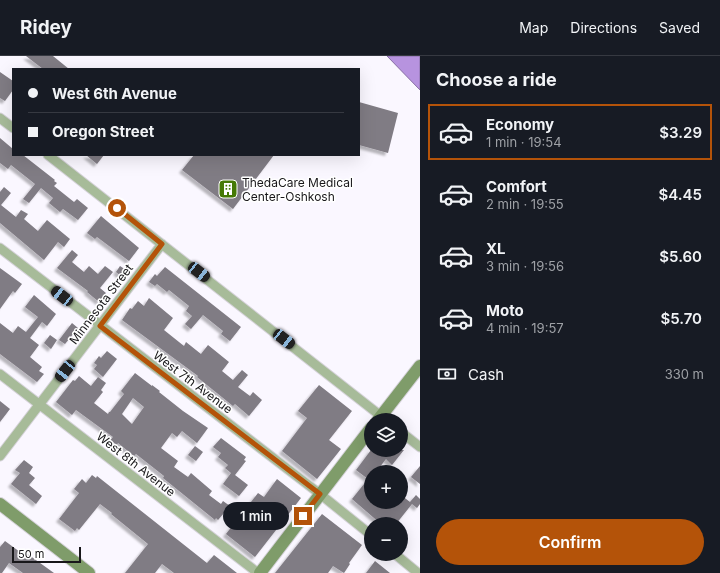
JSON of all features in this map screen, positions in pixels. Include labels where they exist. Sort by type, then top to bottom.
[{"type":"main road","points":[[386,413],[420,366]]},
{"type":"main road","points":[[259,573],[364,437]]},
{"type":"main road","points":[[0,504],[89,573]]},
{"type":"street","points":[[0,118],[12,127]]},
{"type":"street","points":[[49,156],[374,413]]},
{"type":"street","name":"Minnesota Street","points":[[0,456],[162,244]]},
{"type":"street","name":"West 7th Avenue","points":[[0,248],[364,529]]},
{"type":"street","name":"West 8th Avenue","points":[[0,374],[259,573]]},
{"type":"street","points":[[408,438],[420,447]]},
{"type":"street","points":[[403,561],[418,573]]},
{"type":"shaded area","points":[[387,56],[420,56],[420,90]]},
{"type":"building","points":[[26,56],[53,56],[68,68],[42,68]]},
{"type":"building","points":[[0,72],[12,80],[12,91],[5,101],[0,98]]},
{"type":"building","name":"ThedaCare Medical Center-Oshkosh","points":[[360,102],[398,113],[388,153],[360,145]]},
{"type":"building","points":[[0,138],[12,148],[12,156],[24,156],[55,180],[54,181],[57,183],[54,186],[74,202],[77,199],[88,208],[78,220],[63,209],[60,212],[49,203],[53,198],[41,188],[29,203],[23,199],[35,184],[11,165],[8,169],[0,163]]},
{"type":"building","points":[[87,156],[103,156],[97,164]]},
{"type":"building","name":"ThedaCare Medical Center-Oshkosh","points":[[193,156],[273,156],[233,209],[182,170]]},
{"type":"building","points":[[4,187],[11,193],[1,205],[16,217],[21,210],[28,214],[24,219],[38,231],[47,220],[70,239],[64,247],[58,242],[44,260],[0,223],[0,192]]},
{"type":"building","points":[[101,216],[139,248],[129,261],[97,237],[95,239],[87,233]]},
{"type":"building","points":[[72,250],[78,255],[72,262],[84,272],[89,266],[98,274],[105,266],[113,272],[100,288],[106,293],[99,302],[87,292],[88,291],[57,268]]},
{"type":"building","points":[[120,266],[126,270],[121,276],[116,272]]},
{"type":"building","points":[[165,267],[241,327],[230,341],[221,334],[223,331],[203,315],[191,329],[185,324],[192,316],[186,311],[189,306],[169,290],[167,292],[157,284],[155,286],[149,282],[155,274],[157,276]]},
{"type":"building","points":[[0,268],[22,284],[15,293],[13,291],[0,309]]},
{"type":"building","points":[[34,295],[56,314],[47,326],[42,322],[30,338],[39,345],[30,357],[42,367],[39,371],[44,374],[37,382],[0,354],[0,323],[13,333],[18,326],[26,332],[38,317],[25,307]]},
{"type":"building","points":[[149,298],[173,318],[164,330],[184,346],[186,342],[201,354],[208,345],[229,362],[222,371],[233,380],[242,370],[248,375],[238,387],[250,396],[253,392],[262,400],[249,416],[235,404],[233,406],[197,377],[198,376],[122,320],[130,308],[132,309],[138,301],[144,306]]},
{"type":"building","points":[[72,323],[78,328],[65,344],[59,340]]},
{"type":"building","points":[[50,335],[57,340],[51,349],[44,343]]},
{"type":"building","points":[[107,351],[117,359],[103,377],[94,369],[97,365],[94,363],[99,356],[101,358]]},
{"type":"building","points":[[135,373],[160,391],[159,392],[183,411],[208,428],[197,443],[182,431],[177,437],[172,433],[161,448],[178,461],[174,467],[188,477],[191,473],[212,491],[209,495],[221,504],[223,501],[230,506],[218,520],[216,518],[215,520],[136,454],[134,456],[118,443],[117,445],[110,440],[113,437],[76,410],[72,415],[56,402],[73,380],[75,381],[79,376],[91,386],[98,377],[106,383],[101,390],[103,392],[94,403],[108,414],[124,394],[121,391]],"holes":[[[133,398],[144,407],[132,424],[122,414]]]},
{"type":"building","points":[[319,385],[352,411],[329,440],[341,449],[317,479],[282,451],[307,418],[298,411]]},
{"type":"building","points":[[0,401],[10,409],[0,422]]},
{"type":"building","points":[[221,438],[246,457],[244,460],[246,461],[235,475],[248,485],[239,496],[223,484],[231,473],[225,468],[228,465],[218,457],[221,453],[213,447]]},
{"type":"building","points":[[195,446],[203,452],[196,461],[188,455]]},
{"type":"building","points":[[366,457],[398,457],[392,465],[386,459],[381,465],[364,465],[364,476],[356,470]]},
{"type":"building","points":[[24,460],[33,467],[29,473],[35,478],[29,485],[42,496],[36,504],[11,484],[20,473],[15,470]]},
{"type":"building","points":[[420,466],[420,484],[411,477]]},
{"type":"building","points":[[92,475],[96,478],[97,476],[207,563],[214,555],[237,573],[174,573],[162,564],[155,573],[125,573],[148,544],[111,514],[112,513],[100,504],[79,530],[77,528],[75,531],[59,519],[79,493],[74,489],[82,479],[86,483]]},
{"type":"building","points":[[277,479],[301,498],[255,557],[226,534],[258,493],[264,497]]},
{"type":"building","points":[[364,484],[364,509],[408,509],[402,517],[373,517],[352,499]]},
{"type":"building","points":[[416,495],[420,499],[420,504],[417,508],[412,504],[408,509],[408,500],[410,502]]},
{"type":"building","points":[[322,514],[362,545],[349,563],[350,564],[344,573],[333,566],[328,573],[275,573]]},
{"type":"building","points":[[5,541],[20,552],[22,550],[54,573],[23,573],[9,563],[2,573],[0,573],[0,547]]},
{"type":"building","points":[[375,561],[390,573],[366,573]]},
{"type":"place","name":"ThedaCare Medical Center-Oshkosh","points":[[228,189]]},
{"type":"route","points":[[117,208],[162,244],[100,326],[320,494],[303,516]]}]
